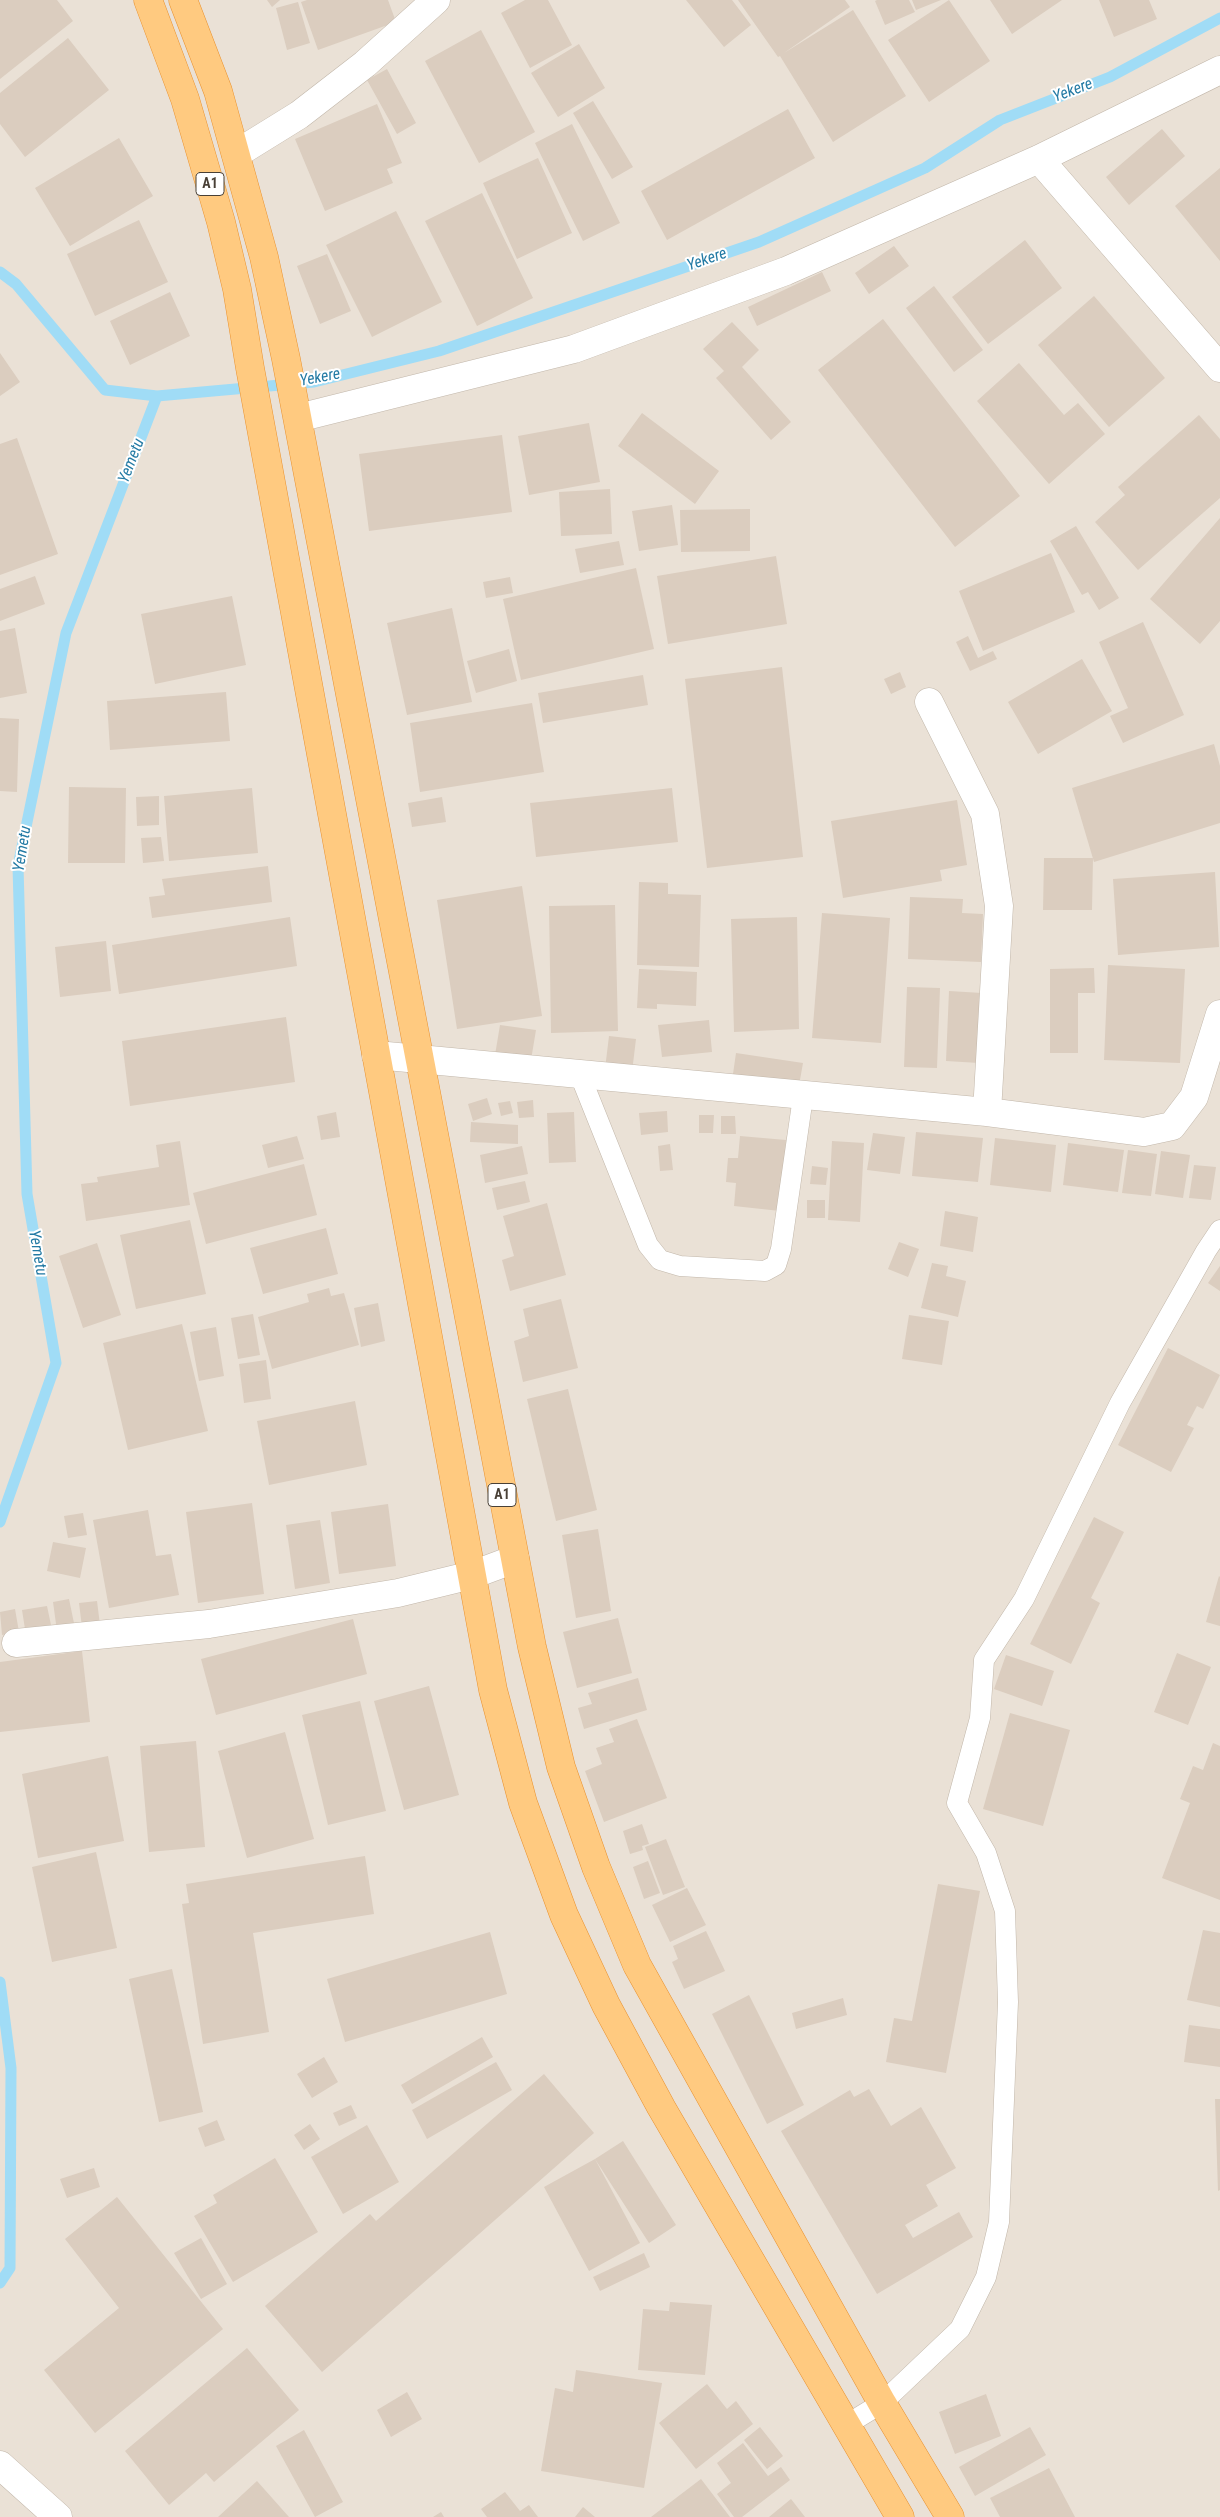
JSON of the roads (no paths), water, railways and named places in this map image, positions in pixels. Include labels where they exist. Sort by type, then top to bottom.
[{"type":"highway","name":"A1","points":[[148,0],[185,98],[221,222],[237,289],[250,373],[493,1690],[518,1784],[564,1915],[606,2005],[661,2107],[900,2517]]},
{"type":"highway","name":"A1","points":[[183,0],[218,91],[264,257],[286,359],[418,1059],[532,1647],[561,1767],[596,1867],[637,1965],[882,2404],[950,2517]]},
{"type":"street","points":[[236,154],[299,115],[365,64],[436,0]]},
{"type":"street","points":[[298,418],[574,349],[786,271],[1039,159],[1220,70]]},
{"type":"street","points":[[1039,159],[1220,368]]},
{"type":"street","points":[[928,702],[985,814],[999,906],[987,1112]]},
{"type":"street","points":[[376,1055],[803,1097],[987,1112],[1144,1132],[1172,1126],[1194,1097],[1220,1014]]},
{"type":"street","points":[[16,1643],[209,1624],[398,1594],[472,1574],[515,1559]]},
{"type":"street","points":[[0,2466],[58,2517]]},
{"type":"lane","points":[[580,1075],[648,1245],[660,1260],[680,1266],[765,1271],[776,1265],[781,1249],[803,1097]]},
{"type":"lane","points":[[846,2426],[882,2404],[960,2329],[986,2276],[999,2222],[1008,2002],[1005,1911],[986,1853],[957,1803],[980,1718],[984,1660],[1024,1599],[1120,1403],[1206,1251],[1220,1230]]},
{"type":"waterway","name":"Yekere","points":[[0,272],[16,284],[105,390],[157,396],[314,382],[439,351],[759,242],[925,168],[1000,120],[1110,77],[1220,18]]},
{"type":"waterway","name":"Yemetu","points":[[0,1522],[56,1363],[27,1194],[18,866],[66,633],[157,396]]},
{"type":"waterway","name":"Yemetu","points":[[0,1982],[11,2068],[10,2268],[0,2283]]}]
